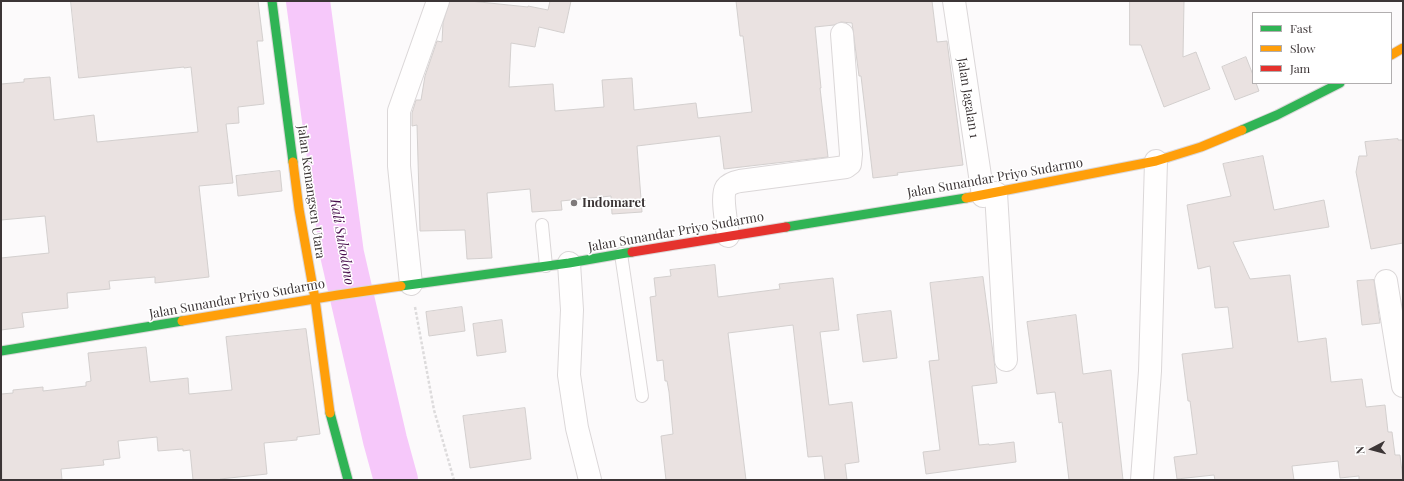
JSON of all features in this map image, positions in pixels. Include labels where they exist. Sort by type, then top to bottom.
[{"type":"main road","name":"Jalan Kemangsen Utara","points":[[272,1],[299,209],[315,299],[332,419],[348,480]]},
{"type":"main road","points":[[1392,54],[1403,48]]},
{"type":"main road","name":"Jalan Sunandar Priyo Sudarmo","points":[[1,351],[338,295],[569,263],[989,194],[1156,161],[1201,147],[1276,115],[1338,84]]},
{"type":"street","points":[[403,285],[399,166],[399,111],[438,1]]},
{"type":"street","name":"Jalan Jagalan 1","points":[[954,1],[989,194],[1006,360]]},
{"type":"street","points":[[728,236],[724,203],[725,190],[729,185],[740,181],[846,167],[850,164],[851,154],[842,34]]},
{"type":"street","points":[[1142,480],[1150,371],[1156,161]]},
{"type":"street","points":[[569,263],[572,310],[569,376],[577,428],[590,480]]},
{"type":"street","points":[[1386,281],[1403,386]]},
{"type":"lane","points":[[542,225],[546,266]]},
{"type":"lane","points":[[621,254],[642,396]]},
{"type":"path","points":[[403,285],[434,410],[454,480]]},
{"type":"building","points":[[71,1],[258,1],[263,41],[257,41],[264,104],[238,107],[239,123],[226,124],[233,183],[199,186],[209,277],[155,283],[155,277],[109,281],[110,289],[67,293],[68,308],[22,313],[24,327],[1,330],[1,258],[49,253],[45,216],[1,220],[1,84],[24,82],[24,79],[50,77],[54,120],[94,115],[97,142],[198,132],[191,67],[79,78]]},
{"type":"building","points":[[450,1],[470,1],[528,6],[548,10],[550,1],[571,1],[564,33],[539,27],[535,47],[511,43],[509,87],[553,84],[555,111],[604,107],[602,80],[632,78],[634,110],[696,103],[698,118],[752,112],[743,36],[740,36],[736,1],[932,1],[937,42],[947,41],[963,165],[897,173],[898,175],[873,178],[861,76],[859,76],[852,23],[841,22],[834,25],[815,27],[828,157],[724,169],[720,136],[637,146],[642,212],[612,214],[611,196],[561,201],[562,210],[532,212],[530,189],[487,193],[492,258],[467,259],[465,230],[420,231],[417,125],[412,126],[412,113],[416,100],[421,100],[425,76],[437,41],[442,42],[443,23]]},
{"type":"building","points":[[1130,1],[1184,1],[1183,57],[1196,52],[1210,89],[1164,107],[1141,45],[1130,45]]},
{"type":"building","points":[[1246,57],[1252,72],[1252,84],[1256,84],[1259,91],[1235,100],[1222,67]]},
{"type":"building","points":[[1398,139],[1403,140],[1403,243],[1371,249],[1356,172],[1359,156],[1367,156],[1365,142]]},
{"type":"building","points":[[1263,156],[1274,210],[1324,200],[1329,227],[1233,242],[1250,279],[1290,275],[1298,342],[1326,338],[1331,382],[1362,379],[1366,407],[1385,405],[1388,432],[1392,432],[1395,455],[1400,455],[1403,480],[1359,480],[1359,476],[1340,478],[1338,461],[1292,466],[1294,480],[1215,480],[1214,475],[1177,479],[1174,457],[1197,454],[1182,354],[1233,348],[1228,307],[1215,308],[1210,266],[1198,269],[1187,205],[1231,196],[1223,164]]},
{"type":"building","points":[[280,171],[282,191],[238,196],[236,176]]},
{"type":"building","points":[[715,265],[718,297],[780,289],[779,284],[833,278],[839,330],[820,332],[829,405],[852,402],[859,462],[845,464],[847,480],[825,480],[822,456],[808,457],[793,325],[728,333],[746,480],[666,480],[661,436],[673,434],[669,392],[667,381],[665,381],[663,360],[657,361],[650,297],[656,296],[654,278],[671,276],[670,270]]},
{"type":"building","points":[[983,277],[997,383],[972,386],[979,445],[1014,442],[1016,462],[926,474],[923,452],[940,450],[929,361],[939,360],[930,283]]},
{"type":"building","points":[[1374,280],[1380,323],[1362,325],[1357,281]]},
{"type":"building","points":[[462,307],[465,331],[429,336],[426,312]]},
{"type":"building","points":[[891,311],[897,358],[863,362],[857,315]]},
{"type":"building","points":[[1076,315],[1083,374],[1111,370],[1123,480],[1069,480],[1062,422],[1059,423],[1055,392],[1037,394],[1027,322]]},
{"type":"building","points":[[502,320],[506,352],[477,356],[473,324]]},
{"type":"building","points":[[306,329],[320,434],[297,437],[297,440],[264,443],[267,474],[220,480],[193,480],[190,450],[183,451],[183,449],[158,451],[157,437],[118,441],[120,458],[103,460],[104,465],[61,469],[62,480],[2,480],[1,394],[13,393],[13,390],[43,387],[43,391],[86,386],[86,382],[91,381],[88,353],[146,347],[150,382],[188,378],[189,394],[232,390],[226,337]]},
{"type":"building","points":[[525,408],[531,459],[470,468],[463,416]]},
{"type":"waterway","name":"Kali Sukodono","points":[[308,1],[342,254],[385,440],[396,480]]},
{"type":"traffic: fast","points":[[272,1],[293,162]]},
{"type":"traffic: fast","points":[[1242,130],[1277,115],[1338,84]]},
{"type":"traffic: fast","points":[[786,227],[966,198]]},
{"type":"traffic: fast","points":[[401,286],[569,263],[632,252]]},
{"type":"traffic: fast","points":[[1,351],[182,321]]},
{"type":"traffic: fast","points":[[330,413],[348,480]]},
{"type":"traffic: slow","points":[[1392,54],[1403,48]]},
{"type":"traffic: slow","points":[[966,198],[1156,161],[1201,147],[1242,130]]},
{"type":"traffic: slow","points":[[293,162],[299,209],[315,299],[330,413]]},
{"type":"traffic: slow","points":[[182,321],[401,286]]},
{"type":"traffic: jam","points":[[632,252],[786,227]]},
{"type":"place","name":"Indomaret","points":[[574,203]]}]
